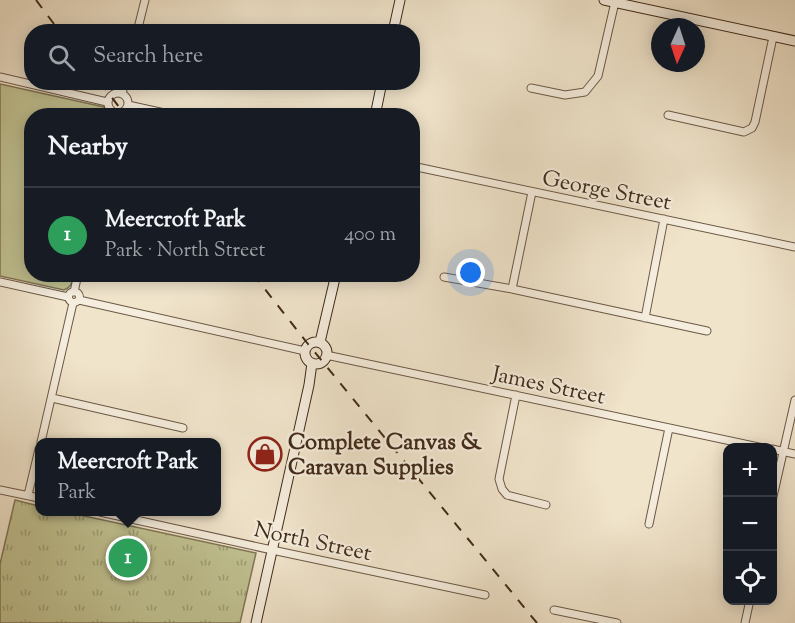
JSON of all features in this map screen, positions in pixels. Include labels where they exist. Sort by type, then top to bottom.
[{"type":"street","points":[[139,24],[145,0]]},
{"type":"street","points":[[395,24],[400,0]]},
{"type":"street","points":[[604,0],[795,41]]},
{"type":"street","points":[[531,88],[565,95],[585,92],[598,76],[615,2]]},
{"type":"street","points":[[668,115],[744,132],[752,128],[773,37]]},
{"type":"street","points":[[0,78],[24,83]]},
{"type":"street","points":[[54,90],[107,102]]},
{"type":"street","points":[[377,108],[380,90]]},
{"type":"street","points":[[109,108],[108,98],[113,94],[122,93]]},
{"type":"street","points":[[122,93],[127,99],[126,108]]},
{"type":"street","points":[[128,105],[142,108]]},
{"type":"street","name":"George Street","points":[[420,168],[795,247]]},
{"type":"street","points":[[512,289],[532,192]]},
{"type":"street","points":[[645,318],[664,219]]},
{"type":"street","points":[[444,277],[512,289],[707,331]]},
{"type":"street","points":[[0,282],[305,351]]},
{"type":"street","points":[[42,438],[76,282]]},
{"type":"street","points":[[320,342],[334,282]]},
{"type":"street","points":[[312,342],[320,342],[325,347],[327,355],[322,362],[312,363],[306,358],[305,351],[312,342]]},
{"type":"street","name":"James Street","points":[[327,355],[744,443]]},
{"type":"street","points":[[256,623],[309,386],[312,363]]},
{"type":"street","points":[[516,395],[499,479],[507,495],[546,505]]},
{"type":"street","points":[[52,398],[183,428]]},
{"type":"street","points":[[773,497],[795,400]]},
{"type":"street","points":[[649,524],[669,428]]},
{"type":"street","points":[[777,450],[795,454]]},
{"type":"street","points":[[28,495],[35,466]]},
{"type":"street","points":[[0,489],[35,497]]},
{"type":"street","name":"North Street","points":[[118,516],[485,595]]},
{"type":"street","points":[[744,623],[749,605]]},
{"type":"street","points":[[554,610],[617,623]]},
{"type":"green space","points":[[0,84],[104,107],[24,108],[24,281],[0,276]]},
{"type":"green space","points":[[27,282],[72,282],[64,290]]},
{"type":"green space","points":[[15,500],[35,505],[35,516],[85,516],[256,553],[240,623],[0,623],[0,564]]},
{"type":"railway","points":[[36,0],[54,24]]},
{"type":"railway","points":[[106,90],[120,108]]},
{"type":"railway","points":[[259,282],[537,623]]},
{"type":"place","name":"Complete Canvas & Caravan Supplies","points":[[265,454]]},
{"type":"place","name":"Meercroft Park","points":[[128,558]]}]
